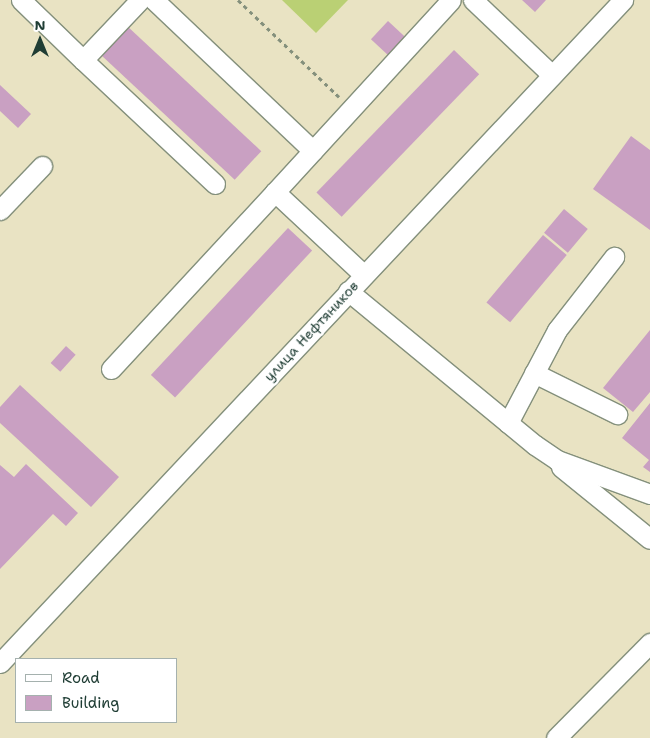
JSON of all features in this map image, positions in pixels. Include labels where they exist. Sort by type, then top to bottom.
[{"type":"street","points":[[21,0],[215,184]]},
{"type":"street","points":[[83,60],[140,0]]},
{"type":"street","points":[[154,0],[312,151]]},
{"type":"street","points":[[111,369],[451,0]]},
{"type":"street","points":[[473,0],[552,75]]},
{"type":"street","name":"улица Нефтяников","points":[[0,663],[623,0]]},
{"type":"street","points":[[0,210],[42,166]]},
{"type":"street","points":[[275,192],[364,275]]},
{"type":"street","points":[[508,424],[557,330],[614,257]]},
{"type":"street","points":[[348,291],[650,539]]},
{"type":"street","points":[[534,373],[617,414]]},
{"type":"street","points":[[535,446],[557,460],[650,494]]},
{"type":"street","points":[[556,738],[650,643]]},
{"type":"path","points":[[238,0],[351,109]]},
{"type":"green space","points":[[282,0],[348,0],[316,33]]},
{"type":"building","points":[[522,0],[546,0],[535,12]]},
{"type":"building","points":[[388,21],[406,38],[389,56],[371,39]]},
{"type":"building","points":[[126,25],[261,151],[235,180],[99,54]]},
{"type":"building","points":[[454,50],[479,74],[342,217],[316,192]]},
{"type":"building","points":[[0,85],[31,114],[18,128],[0,111]]},
{"type":"building","points":[[631,136],[650,150],[650,230],[593,189]]},
{"type":"building","points":[[564,209],[588,229],[568,253],[544,233]]},
{"type":"building","points":[[288,228],[312,251],[175,398],[151,375]]},
{"type":"building","points":[[543,235],[567,255],[510,322],[486,302]]},
{"type":"building","points":[[650,330],[650,392],[633,412],[603,388]]},
{"type":"building","points":[[66,346],[76,355],[60,372],[51,363]]},
{"type":"building","points":[[20,385],[119,477],[91,507],[0,423],[0,407]]},
{"type":"building","points":[[650,403],[650,472],[643,467],[649,460],[622,438]]},
{"type":"building","points":[[26,464],[78,513],[66,526],[53,514],[0,569],[0,465],[14,477]]}]
